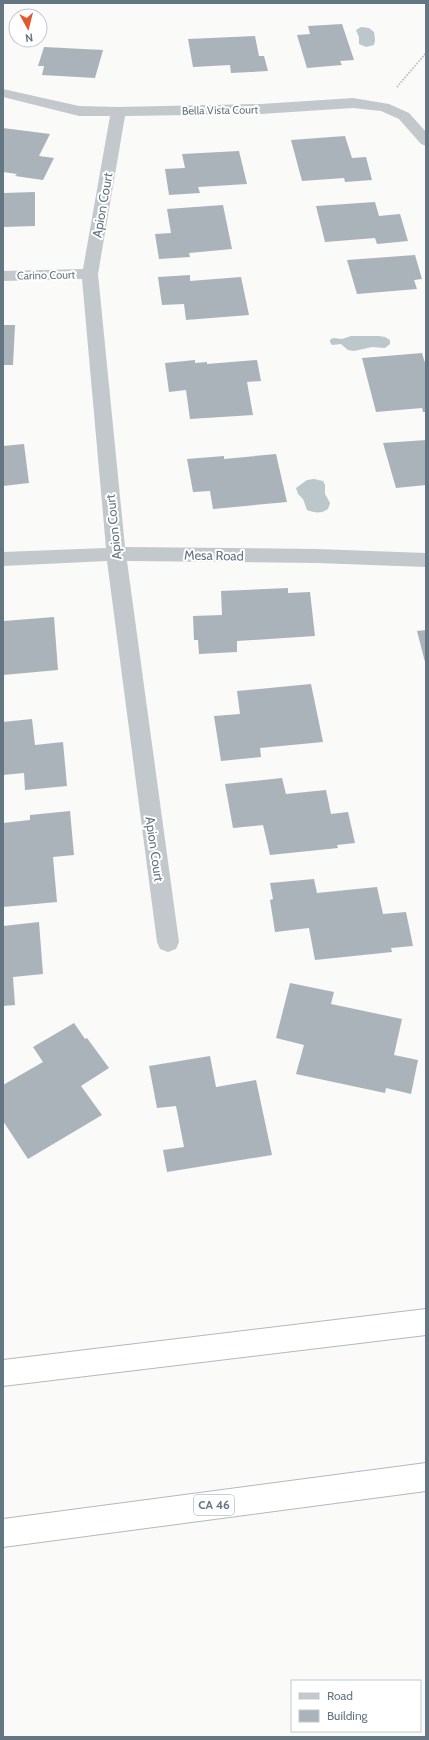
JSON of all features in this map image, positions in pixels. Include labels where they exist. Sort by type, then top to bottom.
[{"type":"highway","points":[[3,1373],[426,1322]]},
{"type":"highway","name":"CA 46","points":[[3,1533],[426,1478]]},
{"type":"street","name":"Bella Vista Court","points":[[3,93],[79,111],[118,112],[261,109],[353,103],[384,108],[404,116],[426,141]]},
{"type":"street","name":"Apion Court","points":[[118,112],[90,274],[116,554],[168,942]]},
{"type":"street","name":"Carino Court","points":[[3,276],[90,274]]},
{"type":"street","name":"Mesa Road","points":[[3,560],[116,554],[317,556],[426,560]]},
{"type":"path","points":[[384,108],[401,80],[426,53]]},
{"type":"shaded area","points":[[361,27],[369,28],[374,32],[374,45],[366,47],[359,44],[359,37],[356,30]]},
{"type":"shaded area","points":[[351,336],[385,337],[390,340],[390,344],[385,348],[372,347],[354,351],[348,350],[341,344],[332,345],[330,342],[333,338],[342,339]]},
{"type":"shaded area","points":[[314,479],[323,481],[325,485],[325,494],[330,503],[328,509],[325,511],[315,512],[307,510],[303,499],[298,494],[296,488],[307,480]]},
{"type":"building","points":[[342,24],[354,60],[340,61],[342,65],[307,68],[297,35],[310,34],[308,26]]},
{"type":"building","points":[[255,36],[259,56],[264,56],[268,71],[231,73],[230,65],[193,67],[188,39]]},
{"type":"building","points":[[44,48],[103,50],[95,78],[42,75],[44,66],[38,66]]},
{"type":"building","points":[[3,128],[50,134],[39,156],[54,158],[43,180],[15,176],[17,174],[3,172]]},
{"type":"building","points":[[345,136],[352,158],[366,157],[372,180],[345,182],[344,178],[302,181],[291,140]]},
{"type":"building","points":[[239,151],[247,184],[198,187],[200,193],[169,195],[165,169],[185,168],[182,154]]},
{"type":"building","points":[[35,192],[35,226],[3,227],[3,193]]},
{"type":"building","points":[[375,202],[379,216],[400,214],[408,241],[377,244],[375,238],[325,242],[316,206]]},
{"type":"building","points":[[223,205],[232,249],[189,253],[190,257],[159,259],[155,234],[171,233],[167,209]]},
{"type":"building","points":[[415,255],[422,279],[414,280],[417,289],[357,294],[347,260]]},
{"type":"building","points":[[190,275],[190,281],[241,277],[249,315],[186,320],[184,304],[162,305],[158,277]]},
{"type":"building","points":[[3,325],[15,325],[13,365],[3,365]]},
{"type":"building","points":[[422,353],[426,366],[426,412],[423,412],[422,408],[376,412],[362,358]]},
{"type":"building","points":[[195,360],[195,363],[207,362],[207,364],[257,360],[261,381],[247,382],[253,415],[190,419],[186,390],[169,392],[165,363]]},
{"type":"building","points":[[426,440],[426,485],[396,488],[383,443]]},
{"type":"building","points":[[24,444],[29,483],[3,486],[3,446]]},
{"type":"building","points":[[276,454],[287,502],[213,509],[210,491],[193,492],[187,459],[224,456],[224,459]]},
{"type":"building","points":[[288,588],[288,593],[310,592],[315,636],[237,641],[237,652],[199,654],[198,640],[194,640],[193,616],[222,615],[221,591]]},
{"type":"building","points":[[54,617],[58,670],[3,675],[3,619],[4,621]]},
{"type":"building","points":[[426,630],[426,662],[425,662],[417,631]]},
{"type":"building","points":[[311,684],[323,742],[260,748],[261,757],[221,761],[214,716],[240,714],[237,691]]},
{"type":"building","points":[[32,719],[35,745],[63,742],[67,786],[25,790],[24,773],[3,775],[3,722]]},
{"type":"building","points":[[282,778],[286,794],[326,790],[331,814],[348,812],[355,843],[337,845],[338,848],[270,855],[263,825],[233,828],[225,784]]},
{"type":"building","points":[[70,811],[74,855],[53,857],[57,902],[3,907],[3,823],[30,820],[30,815]]},
{"type":"building","points":[[314,879],[317,893],[377,887],[383,914],[406,912],[413,946],[391,948],[392,952],[315,960],[309,928],[275,932],[270,900],[273,899],[270,883]]},
{"type":"building","points":[[39,922],[43,974],[13,977],[15,1005],[3,1006],[3,926]]},
{"type":"building","points":[[290,983],[334,992],[331,1004],[402,1019],[394,1055],[418,1060],[411,1094],[386,1088],[385,1093],[296,1074],[304,1045],[276,1038]]},
{"type":"building","points":[[74,1023],[109,1068],[81,1086],[102,1115],[28,1159],[3,1121],[3,1085],[43,1062],[33,1047]]},
{"type":"building","points":[[210,1056],[216,1087],[256,1080],[272,1155],[167,1172],[163,1150],[184,1147],[176,1106],[157,1108],[149,1066]]}]
